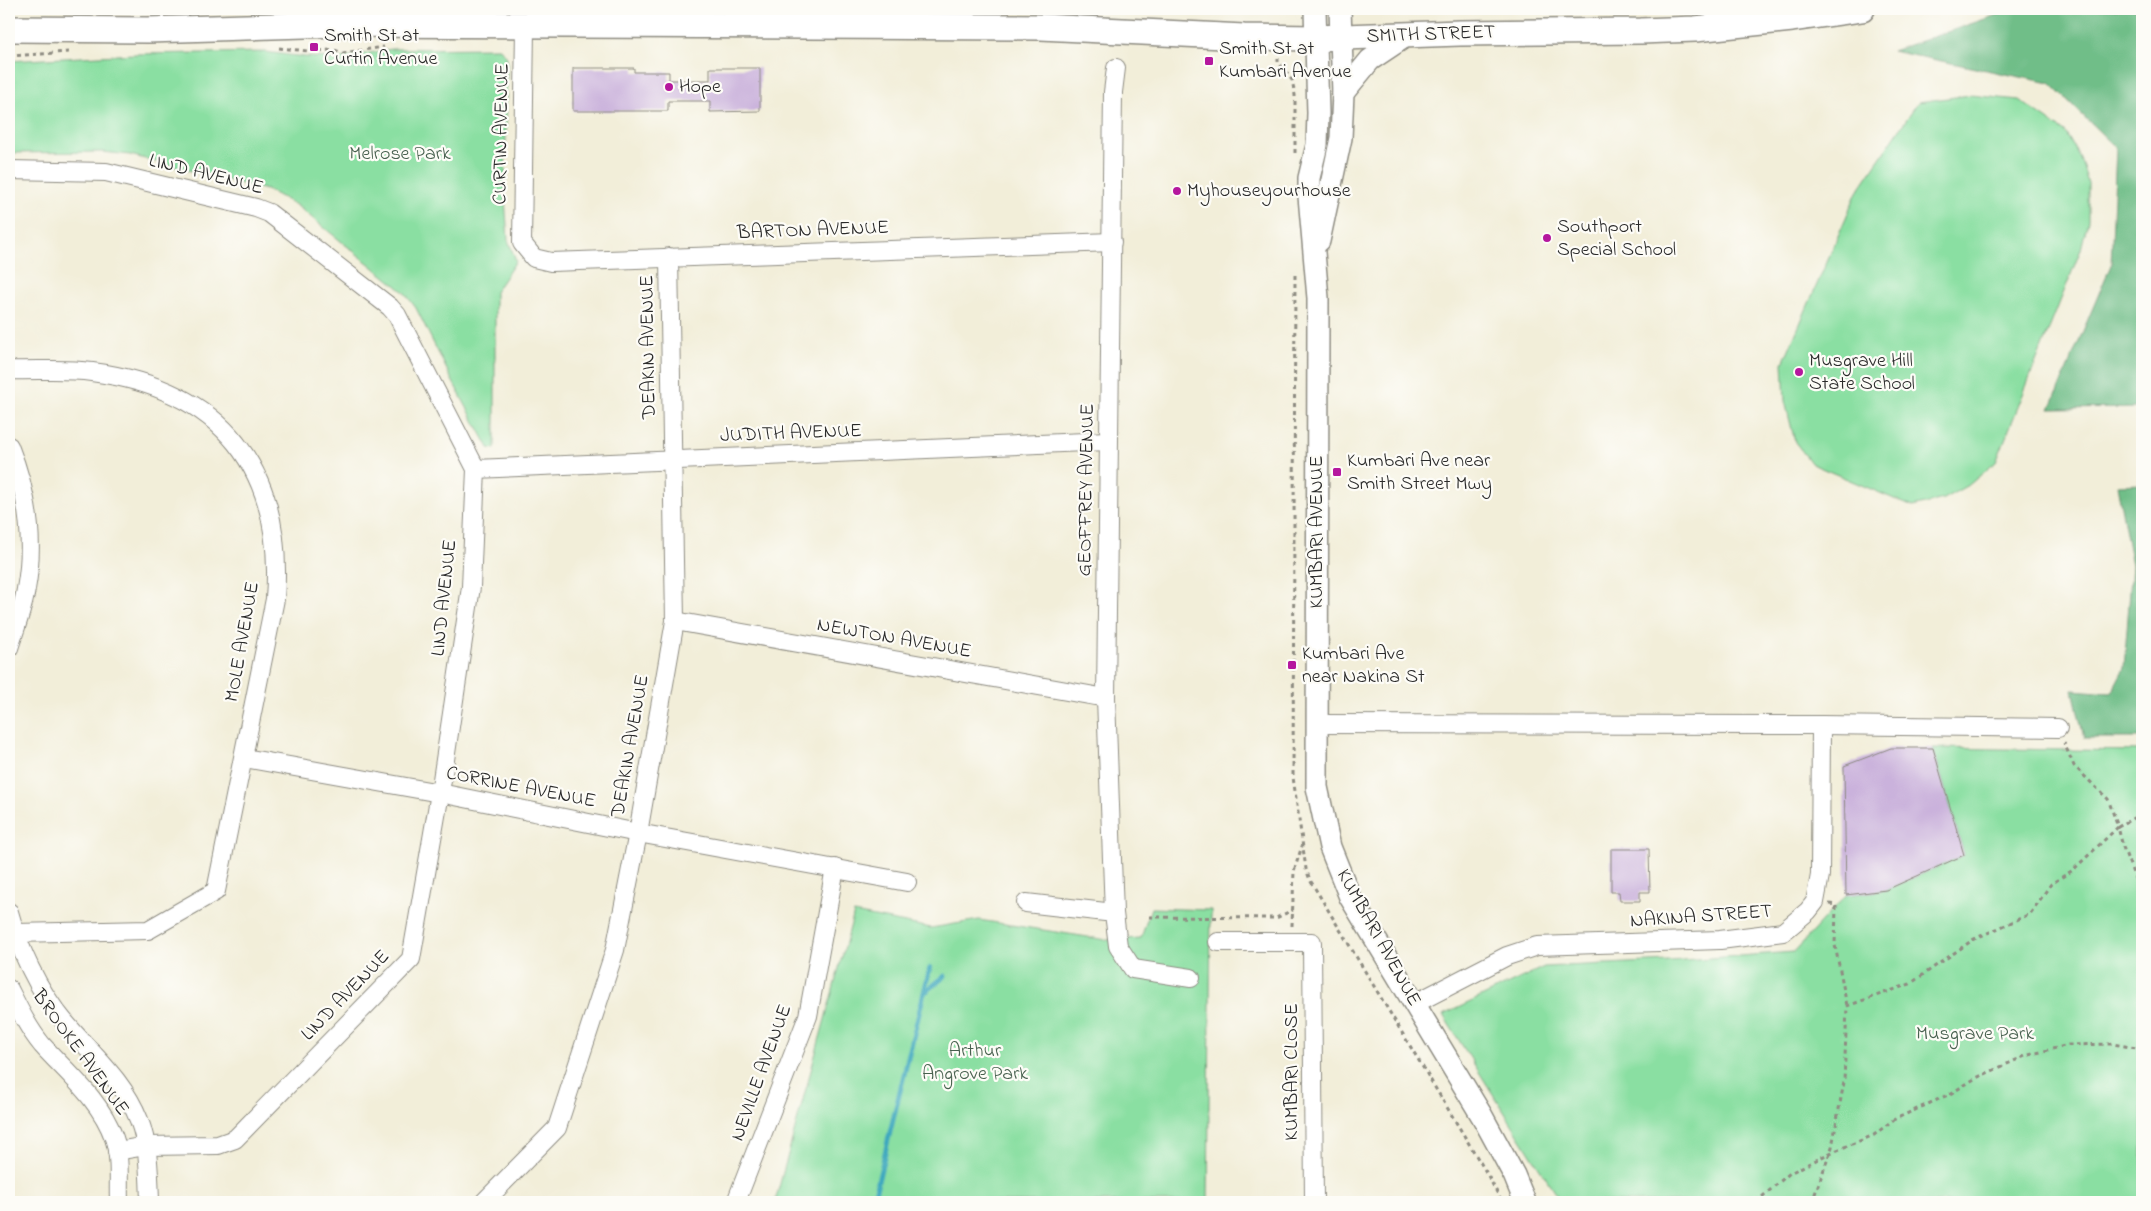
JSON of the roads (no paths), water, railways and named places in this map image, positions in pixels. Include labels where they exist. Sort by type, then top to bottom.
[{"type":"highway","name":"SMITH STREET","points":[[11,30],[148,30],[338,24],[1040,27],[1244,37],[1315,38],[1409,34],[1695,29],[1792,19],[1862,9]]},
{"type":"main road","name":"KUMBARI AVENUE","points":[[1315,9],[1318,113],[1317,144],[1309,178],[1309,196],[1316,259],[1318,315],[1317,787],[1330,847],[1350,897],[1482,1116],[1514,1175],[1526,1202]]},
{"type":"main road","name":"KUMBARI AVENUE","points":[[1316,259],[1341,138],[1343,94],[1340,9]]},
{"type":"main road","points":[[1343,94],[1370,60],[1409,34]]},
{"type":"street","name":"CURTIN AVENUE","points":[[522,243],[525,26]]},
{"type":"street","name":"GEOFFREY AVENUE","points":[[1116,68],[1113,92],[1106,698],[1114,913],[1118,946],[1132,969],[1191,978]]},
{"type":"street","name":"LIND AVENUE","points":[[9,170],[106,172],[249,206],[269,213],[384,301],[394,311],[476,468],[471,587],[440,793],[411,959],[235,1140],[218,1145],[146,1146],[117,1151]]},
{"type":"street","name":"BARTON AVENUE","points":[[522,243],[534,258],[551,262],[1112,242]]},
{"type":"street","name":"DEAKIN AVENUE","points":[[484,1202],[557,1128],[615,950],[638,833],[675,621],[669,257]]},
{"type":"street","name":"MOLE AVENUE","points":[[9,370],[80,371],[126,378],[162,388],[184,399],[216,422],[230,435],[245,455],[258,480],[272,522],[276,552],[275,599],[216,891],[148,930],[16,932]]},
{"type":"street","name":"JUDITH AVENUE","points":[[476,468],[1108,441]]},
{"type":"street","points":[[9,446],[24,492],[30,549],[29,574],[24,599],[9,648]]},
{"type":"street","name":"NEWTON AVENUE","points":[[675,621],[1106,698]]},
{"type":"street","points":[[1316,724],[2058,728]]},
{"type":"street","name":"NAKINA STREET","points":[[1414,1004],[1507,956],[1538,946],[1720,940],[1783,932],[1816,902],[1820,875],[1821,726]]},
{"type":"street","name":"CORRINE AVENUE","points":[[244,758],[440,793],[638,833],[908,882]]},
{"type":"street","name":"NEVILLE AVENUE","points":[[736,1202],[808,1016],[835,868]]},
{"type":"street","points":[[1026,903],[1114,913]]},
{"type":"street","name":"BROOKE AVENUE","points":[[9,912],[31,968],[50,1002],[64,1022],[112,1073],[128,1096],[139,1120],[146,1146],[150,1202]]},
{"type":"street","name":"KUMBARI CLOSE","points":[[1218,942],[1312,942],[1314,1202]]},
{"type":"street","name":"BROOKE AVENUE","points":[[9,989],[26,1022],[38,1039],[89,1094],[110,1128],[117,1151],[119,1202]]},
{"type":"waterway","points":[[873,1202],[930,968]]},
{"type":"waterway","points":[[924,993],[945,976]]},
{"type":"place","name":"Smith St at Curtin Avenue","points":[[314,47]]},
{"type":"place","name":"Smith St at Kumbari Avenue","points":[[1209,61]]},
{"type":"place","name":"Hope","points":[[669,87]]},
{"type":"place","name":"Myhouseyourhouse","points":[[1177,191]]},
{"type":"place","name":"Southport Special School","points":[[1547,238]]},
{"type":"place","name":"Musgrave Hill State School","points":[[1799,372]]},
{"type":"place","name":"Kumbari Ave near Smith Street Mwy","points":[[1337,472]]},
{"type":"place","name":"Kumbari Ave near Nakina St","points":[[1292,665]]},
{"type":"park label","name":"Melrose Park","points":[[400,154]]},
{"type":"park label","name":"Musgrave Park","points":[[1975,1034]]},
{"type":"park label","name":"Arthur Angrove Park","points":[[975,1062]]}]
